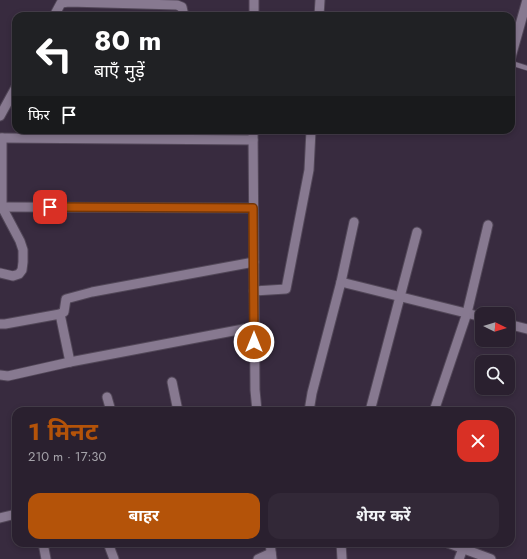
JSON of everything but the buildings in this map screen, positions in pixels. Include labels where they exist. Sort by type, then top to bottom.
[{"type":"street","points":[[254,0],[254,12]]},
{"type":"street","points":[[319,12],[320,0]]},
{"type":"street","points":[[515,43],[527,0]]},
{"type":"street","points":[[56,12],[62,1],[177,2],[182,7],[184,12]]},
{"type":"street","points":[[0,116],[12,95]]},
{"type":"street","points":[[0,273],[13,276],[19,274],[22,270],[24,255],[20,241],[1,207],[1,138],[76,134],[183,140],[253,140]]},
{"type":"street","points":[[183,134],[183,140]]},
{"type":"street","points":[[254,134],[254,390],[256,407]]},
{"type":"street","points":[[254,291],[286,289],[308,170],[311,134]]},
{"type":"street","points":[[1,207],[253,208]]},
{"type":"street","points":[[310,407],[341,282],[354,222]]},
{"type":"street","points":[[435,407],[467,313],[488,225]]},
{"type":"street","points":[[371,407],[417,232]]},
{"type":"street","points":[[0,324],[60,314],[64,312],[66,299],[92,292],[254,262]]},
{"type":"street","points":[[341,282],[475,315]]},
{"type":"street","points":[[60,314],[70,362]]},
{"type":"street","points":[[515,326],[527,329]]},
{"type":"street","points":[[0,375],[8,376],[70,362],[254,327]]},
{"type":"street","points":[[172,382],[177,407]]},
{"type":"street","points":[[107,397],[110,407]]},
{"type":"street","points":[[0,516],[12,514]]},
{"type":"street","points":[[43,547],[46,559]]},
{"type":"street","points":[[110,547],[114,559]]},
{"type":"street","points":[[341,547],[342,559]]},
{"type":"street","points":[[459,559],[464,547]]},
{"type":"street","points":[[466,547],[491,559]]},
{"type":"street","points":[[258,559],[271,552]]},
{"type":"lane","points":[[515,64],[527,68]]},
{"type":"route","points":[[50,207],[253,208],[254,342]]}]
